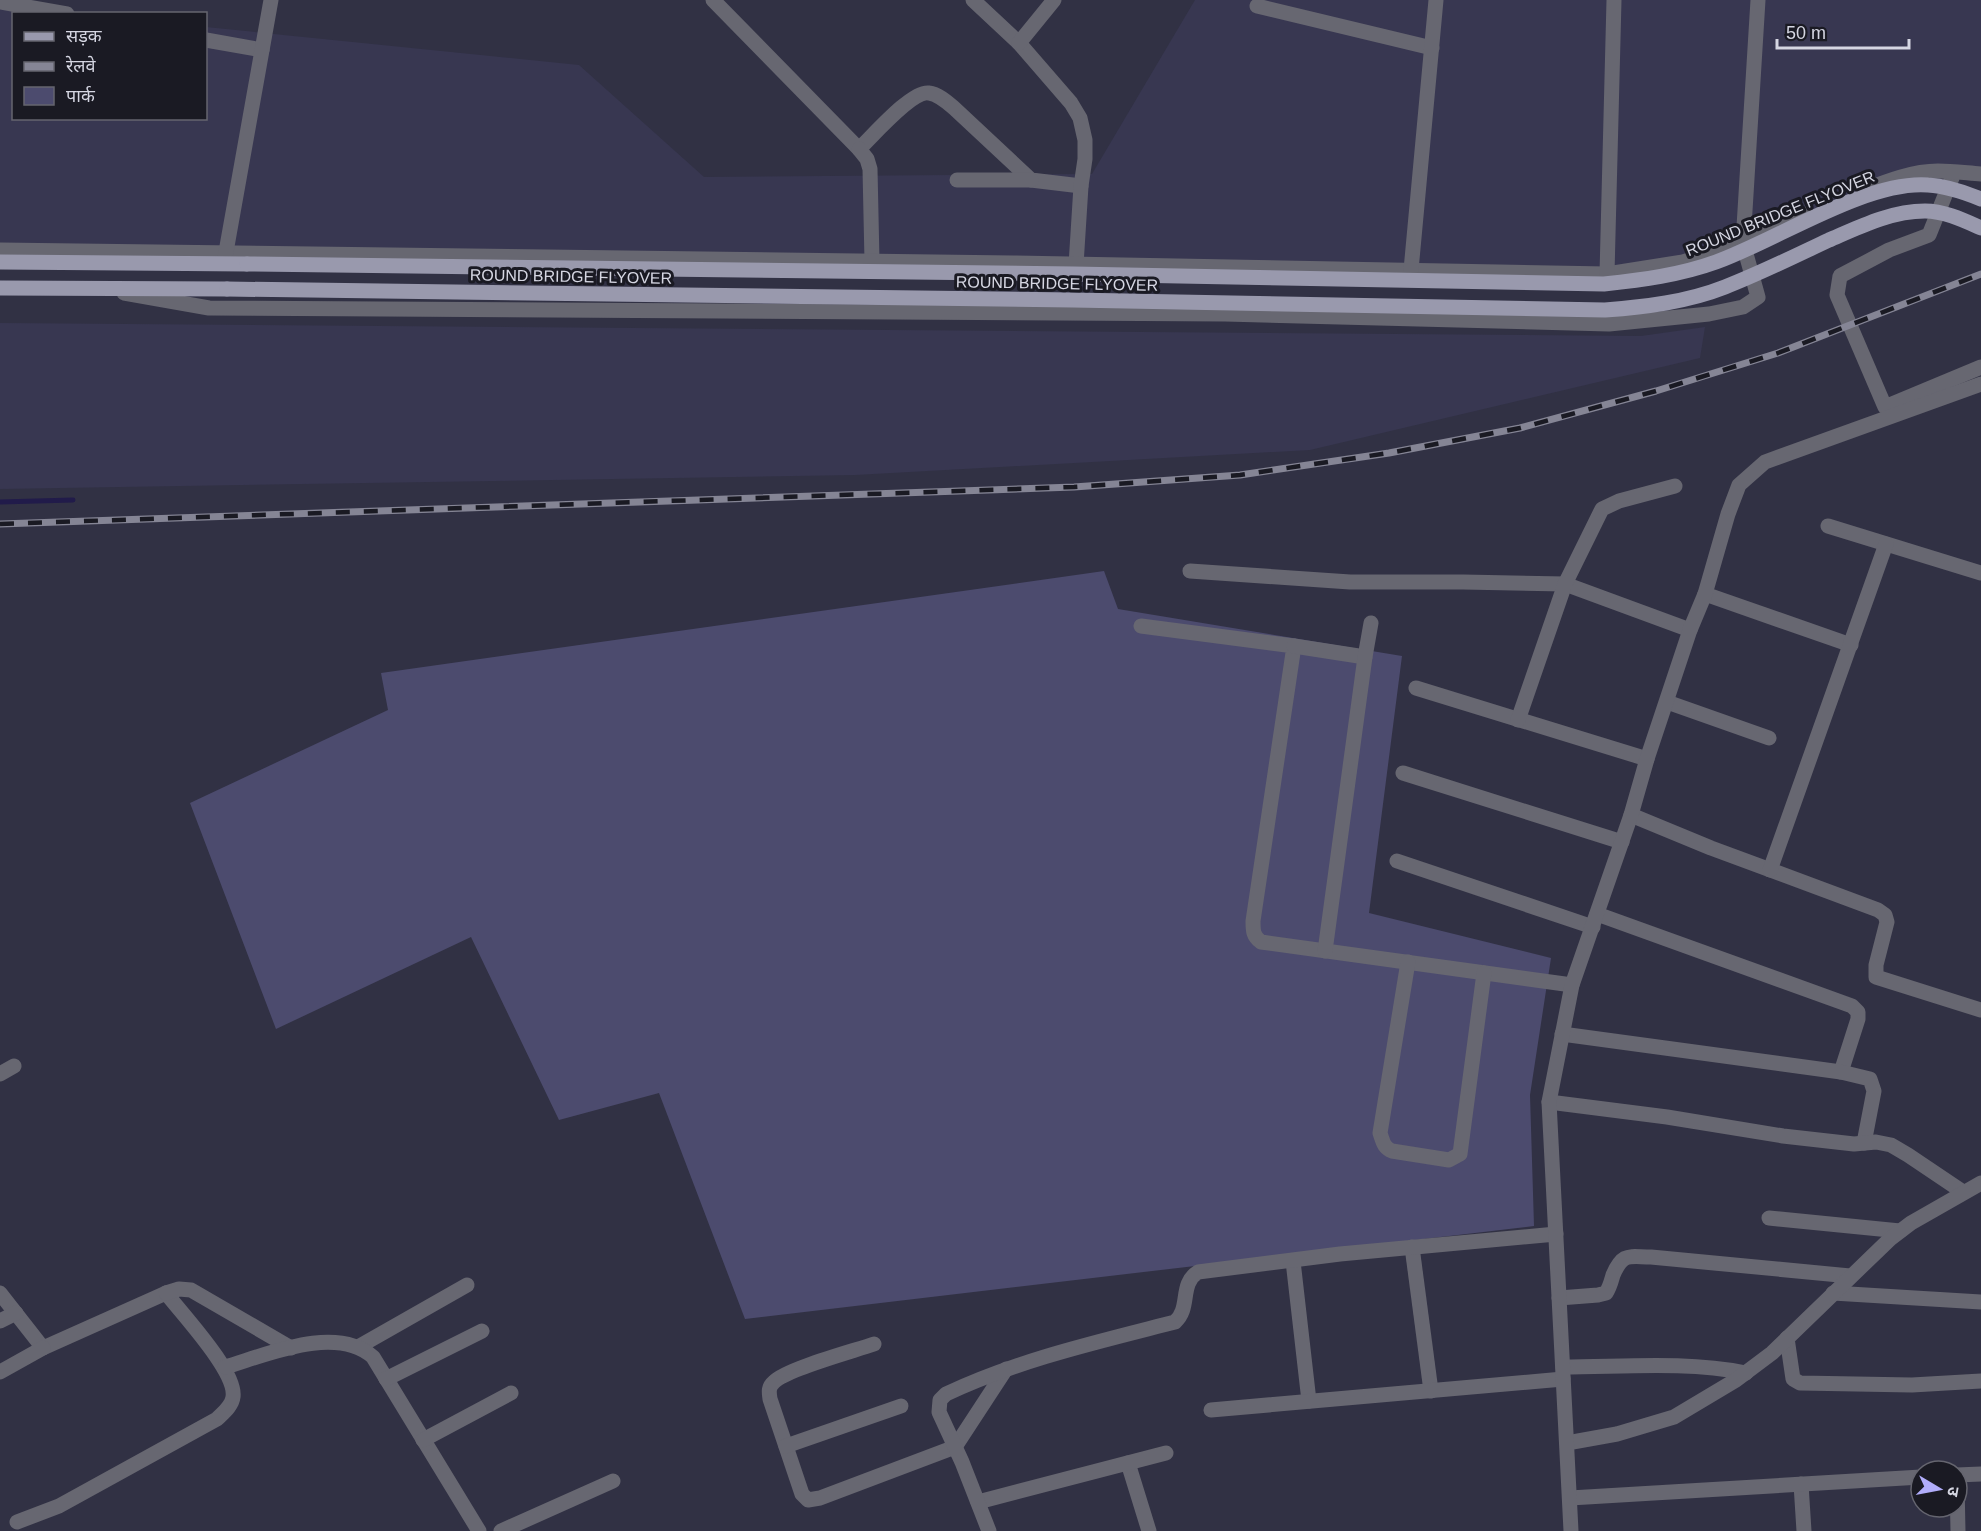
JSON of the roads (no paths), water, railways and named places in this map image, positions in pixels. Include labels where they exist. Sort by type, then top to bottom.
[{"type":"main road","name":"ROUND BRIDGE FLYOVER","points":[[0,262],[225,259],[247,264],[1074,274],[1604,284],[1679,273],[1715,263],[1845,204],[1891,188],[1927,184],[1959,190],[1981,199]]},
{"type":"main road","name":"ROUND BRIDGE FLYOVER","points":[[0,288],[226,289],[1605,310],[1635,308],[1685,299],[1723,288],[1854,229],[1896,214],[1926,211],[1951,215],[1981,228]]},
{"type":"street","points":[[225,259],[271,0]]},
{"type":"street","points":[[713,0],[867,159],[870,169],[872,261]]},
{"type":"street","points":[[973,0],[1019,43],[1071,103],[1080,118],[1085,141],[1085,159],[1076,265]]},
{"type":"street","points":[[1019,43],[1054,0]]},
{"type":"street","points":[[1411,270],[1437,0]]},
{"type":"street","points":[[1607,274],[1614,0]]},
{"type":"street","points":[[113,289],[123,293],[209,308],[1225,314],[1609,324],[1709,314],[1743,307],[1758,297],[1743,243],[1758,0]]},
{"type":"street","points":[[0,2],[56,12]]},
{"type":"street","points":[[1257,6],[1432,48]]},
{"type":"street","points":[[207,40],[262,50]]},
{"type":"street","points":[[859,150],[902,107],[920,94],[929,92],[954,108],[1031,180]]},
{"type":"street","points":[[0,250],[225,259],[872,261],[1607,274],[1683,262],[1743,243],[1788,221],[1887,182],[1925,172],[1981,174]]},
{"type":"street","points":[[1954,172],[1929,235],[1888,250],[1840,276],[1837,295],[1885,407],[1981,367]]},
{"type":"street","points":[[957,180],[1031,180],[1081,186]]},
{"type":"street","points":[[1571,1531],[1549,1102],[1572,985],[1631,815],[1690,630],[1706,594],[1728,514],[1739,485],[1765,462],[1977,389]]},
{"type":"street","points":[[1518,720],[1565,584],[1602,509],[1619,501],[1675,486]]},
{"type":"street","points":[[1828,526],[1981,573]]},
{"type":"street","points":[[1770,870],[1886,544]]},
{"type":"street","points":[[1190,571],[1350,582],[1565,584],[1690,630]]},
{"type":"street","points":[[1706,594],[1851,645]]},
{"type":"street","points":[[1325,951],[1371,623]]},
{"type":"street","points":[[1141,626],[1365,657]]},
{"type":"street","points":[[1294,646],[1253,921],[1255,937],[1261,942],[1572,985]]},
{"type":"street","points":[[1416,688],[1647,759]]},
{"type":"street","points":[[1666,702],[1769,738]]},
{"type":"street","points":[[1403,773],[1622,842]]},
{"type":"street","points":[[1631,815],[1711,848],[1865,904],[1885,915],[1887,921],[1876,965],[1876,977],[1981,1010]]},
{"type":"street","points":[[1397,861],[1595,920],[1852,1006],[1858,1012],[1858,1019],[1841,1072]]},
{"type":"street","points":[[1408,962],[1380,1133],[1387,1149],[1392,1151],[1449,1160],[1460,1154],[1484,973]]},
{"type":"street","points":[[1562,1034],[1841,1072],[1870,1079],[1874,1091],[1864,1143]]},
{"type":"street","points":[[0,1074],[14,1066]]},
{"type":"street","points":[[1549,1102],[1667,1117],[1783,1136],[1854,1144],[1876,1142],[1891,1145],[1963,1192]]},
{"type":"street","points":[[1567,1443],[1617,1434],[1674,1417],[1696,1405],[1746,1373],[1787,1338],[1850,1276],[1911,1223],[1981,1183]]},
{"type":"street","points":[[1769,1218],[1900,1232]]},
{"type":"street","points":[[989,1531],[939,1412],[940,1400],[946,1394],[1006,1369],[1175,1322],[1183,1311],[1187,1285],[1192,1276],[1198,1272],[1340,1254],[1556,1234]]},
{"type":"street","points":[[1412,1247],[1431,1391]]},
{"type":"street","points":[[1559,1298],[1606,1293],[1619,1262],[1630,1257],[1663,1258],[1850,1276]]},
{"type":"street","points":[[1293,1261],[1310,1401]]},
{"type":"street","points":[[358,1347],[467,1285]]},
{"type":"street","points":[[0,1372],[44,1348],[179,1289],[191,1290],[291,1348]]},
{"type":"street","points":[[0,1293],[44,1348]]},
{"type":"street","points":[[17,1522],[59,1506],[217,1419],[228,1408],[233,1400],[234,1390],[225,1367],[166,1293]]},
{"type":"street","points":[[1833,1293],[1981,1302]]},
{"type":"street","points":[[0,1321],[15,1313]]},
{"type":"street","points":[[386,1379],[482,1331]]},
{"type":"street","points":[[1787,1338],[1792,1379],[1800,1383],[1912,1385],[1981,1381]]},
{"type":"street","points":[[225,1367],[308,1343],[332,1342],[358,1347],[373,1357],[479,1531]]},
{"type":"street","points":[[874,1344],[807,1366],[771,1383],[770,1399],[805,1498],[811,1500],[955,1447],[1006,1369]]},
{"type":"street","points":[[1211,1410],[1431,1391],[1563,1373],[1685,1366],[1720,1368],[1746,1373]]},
{"type":"street","points":[[423,1440],[511,1393]]},
{"type":"street","points":[[786,1446],[902,1406]]},
{"type":"street","points":[[978,1502],[1166,1454]]},
{"type":"street","points":[[1128,1463],[1149,1531]]},
{"type":"street","points":[[1570,1498],[1909,1478]]},
{"type":"street","points":[[501,1531],[613,1481]]},
{"type":"street","points":[[1801,1484],[1804,1531]]},
{"type":"waterway","points":[[0,502],[73,500]]},
{"type":"railway","points":[[0,524],[1074,487],[1240,475],[1389,453],[1520,428],[1656,391],[1778,353],[1981,274]]}]
